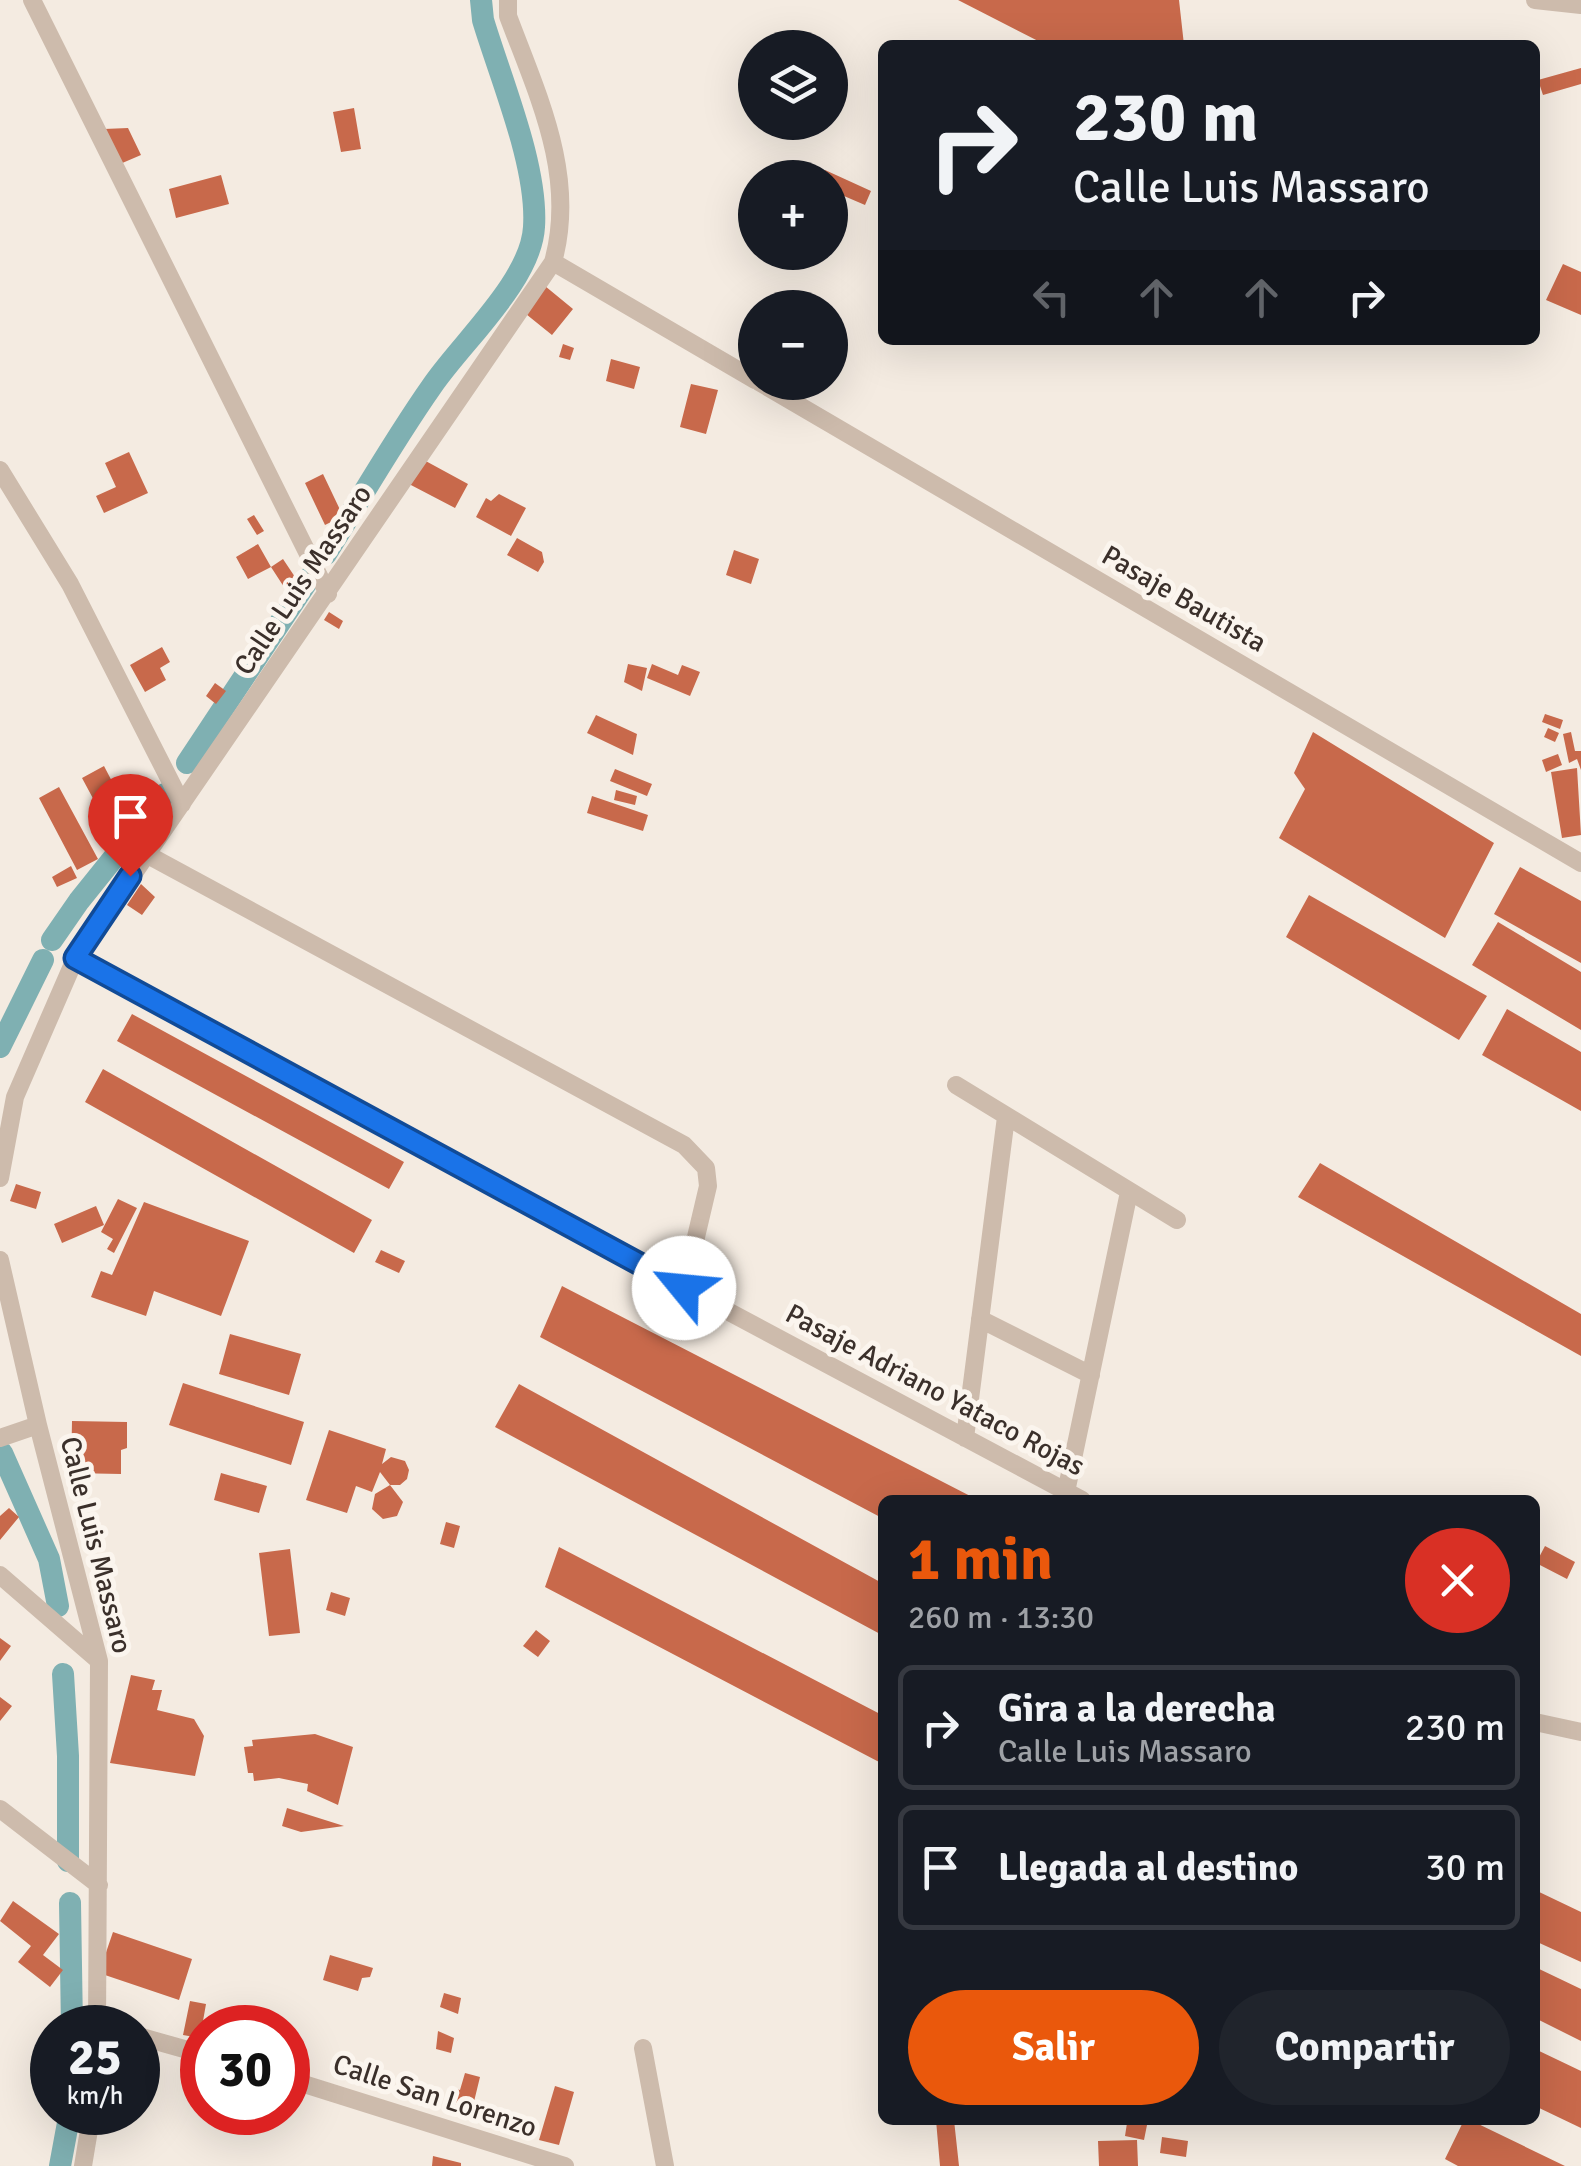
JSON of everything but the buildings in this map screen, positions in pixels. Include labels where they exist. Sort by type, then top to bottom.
[{"type":"street","points":[[32,0],[328,594]]},
{"type":"street","name":"Calle Luis Massaro","points":[[0,1178],[8,1094],[75,958],[553,262],[562,228],[556,160],[550,130],[508,16],[508,0]]},
{"type":"street","points":[[1535,0],[1581,5]]},
{"type":"street","name":"Pasaje Bautista","points":[[553,262],[738,370]]},
{"type":"street","name":"Pasaje Bautista","points":[[789,400],[1581,863]]},
{"type":"street","points":[[0,470],[70,584],[182,804]]},
{"type":"street","points":[[146,854],[684,1145],[706,1168],[708,1186],[684,1288]]},
{"type":"street","name":"Pasaje Adriano Yataco Rojas","points":[[75,958],[1072,1495]]},
{"type":"street","points":[[956,1085],[1178,1220]]},
{"type":"street","points":[[965,1438],[1006,1117]]},
{"type":"street","points":[[1074,1495],[1090,1375],[1129,1192]]},
{"type":"street","name":"Calle Luis Massaro","points":[[0,1260],[38,1425],[100,1661],[101,2005]]},
{"type":"street","points":[[980,1318],[1090,1375]]},
{"type":"street","points":[[0,1438],[38,1425]]},
{"type":"street","points":[[0,1575],[100,1661]]},
{"type":"street","points":[[1540,1723],[1581,1732]]},
{"type":"street","points":[[0,1809],[99,1885]]},
{"type":"street","points":[[643,2048],[665,2166]]},
{"type":"street","name":"Calle San Lorenzo","points":[[310,2086],[565,2166]]},
{"type":"street","points":[[83,2166],[88,2135]]},
{"type":"waterway","points":[[326,554],[418,406],[508,290],[530,248],[534,227],[530,177],[517,123],[483,20],[481,0]]},
{"type":"waterway","points":[[187,763],[311,576]]},
{"type":"waterway","points":[[52,940],[165,794]]},
{"type":"waterway","points":[[0,1047],[43,960]]},
{"type":"waterway","points":[[2,1453],[49,1559],[58,1606]]},
{"type":"waterway","points":[[63,1674],[68,1861]]},
{"type":"waterway","points":[[70,1903],[72,2005]]},
{"type":"waterway","points":[[60,2166],[66,2135]]},
{"type":"route","points":[[130,876],[75,958],[684,1288]]}]
